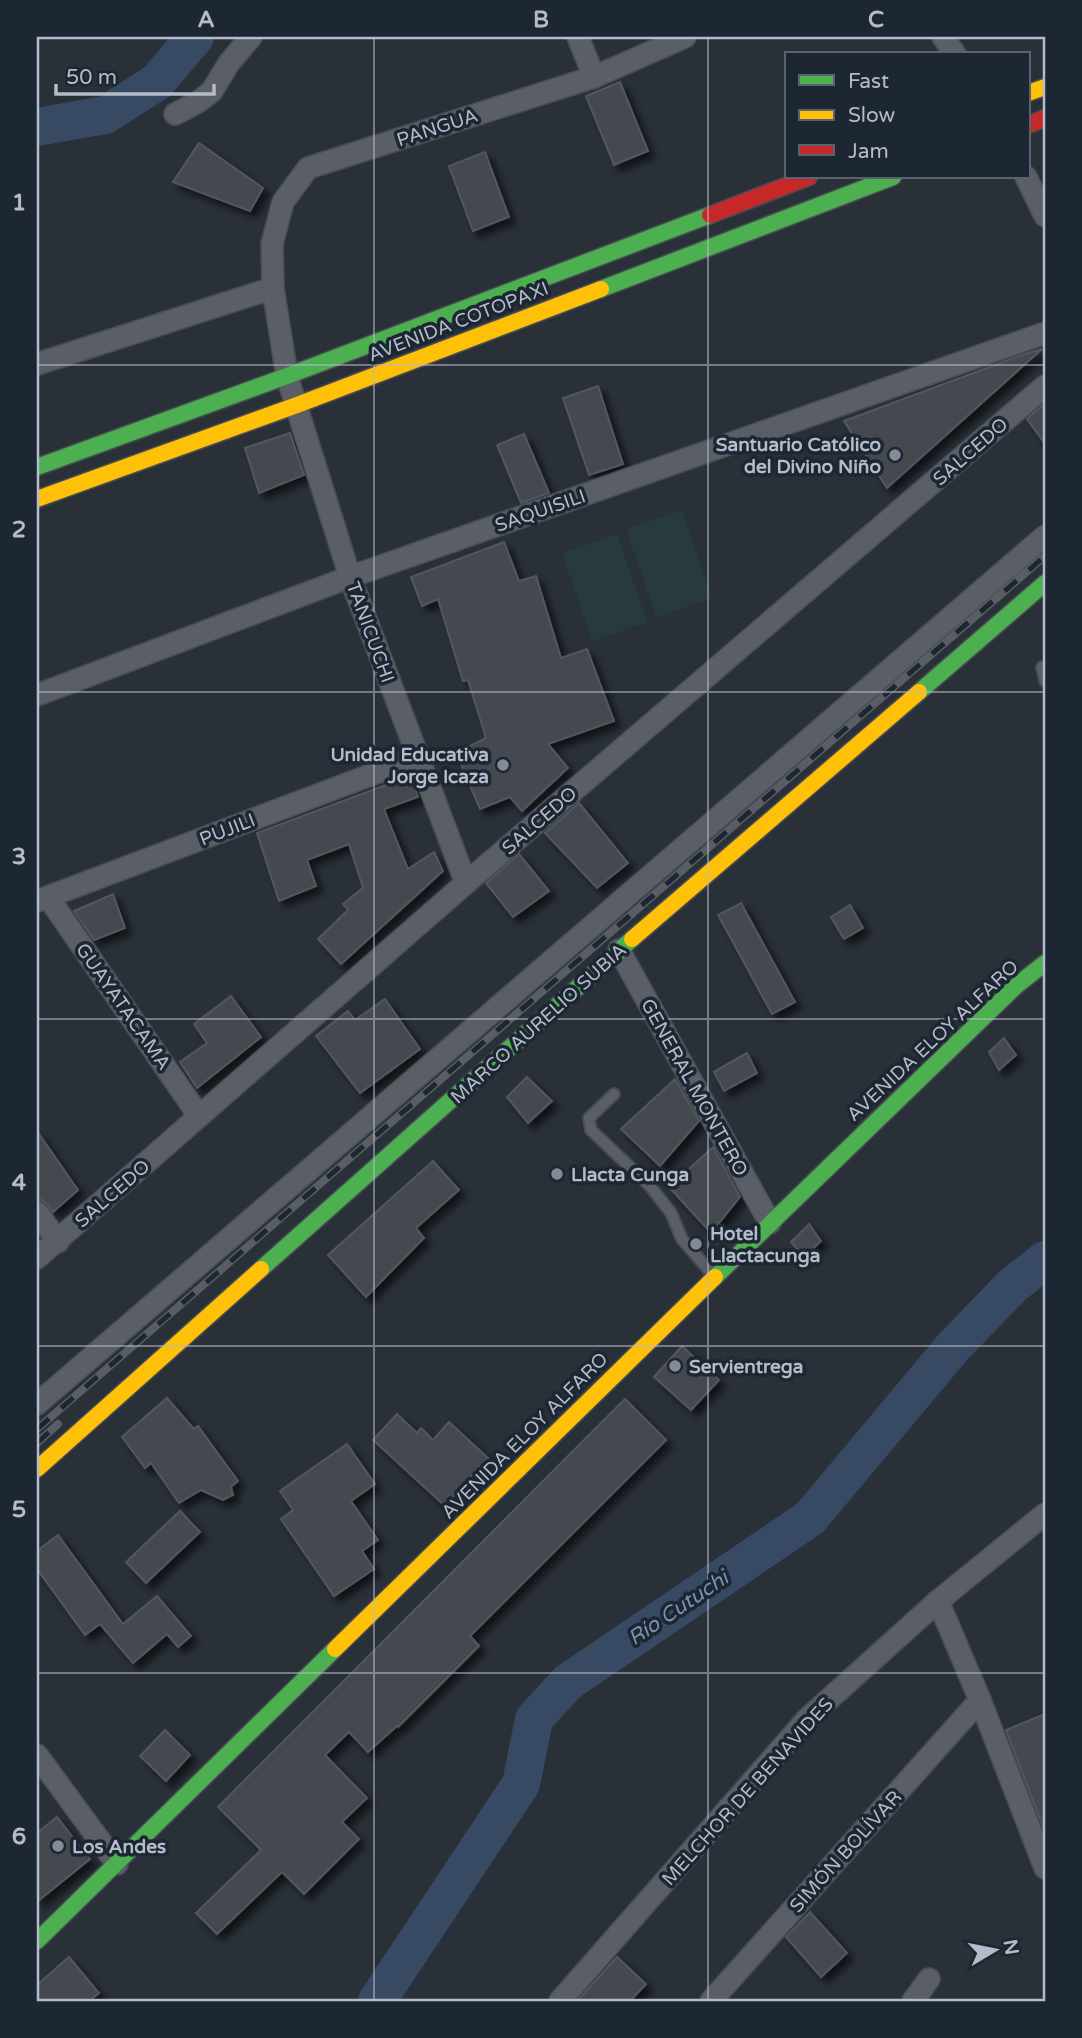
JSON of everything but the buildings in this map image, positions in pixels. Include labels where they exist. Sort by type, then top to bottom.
[{"type":"main road","name":"AVENIDA COTOPAXI","points":[[37,467],[287,376],[806,178]]},
{"type":"main road","name":"AVENIDA COTOPAXI","points":[[37,499],[297,405],[890,178]]},
{"type":"main road","points":[[618,250],[630,278]]},
{"type":"main road","name":"MARCO AURELIO SUBIA","points":[[37,1469],[620,950],[1045,583]]},
{"type":"main road","name":"AVENIDA ELOY ALFARO","points":[[37,1941],[770,1223],[1016,986],[1045,963]]},
{"type":"street","points":[[175,114],[212,91],[229,63],[251,37]]},
{"type":"street","points":[[578,37],[594,77]]},
{"type":"street","name":"PANGUA","points":[[287,376],[273,288],[272,244],[283,202],[308,168],[594,77],[685,37]]},
{"type":"street","points":[[943,37],[954,52]]},
{"type":"street","points":[[1026,178],[1045,216]]},
{"type":"street","points":[[37,364],[273,288]]},
{"type":"street","name":"SAQUISILI","points":[[37,695],[350,577],[1045,333]]},
{"type":"street","name":"TANICUCHI","points":[[287,376],[350,577],[466,883]]},
{"type":"street","name":"SALCEDO","points":[[37,1258],[466,883],[1045,386]]},
{"type":"street","name":"MARCO AURELIO SUBIA","points":[[37,1405],[1045,536]]},
{"type":"street","name":"PUJILI","points":[[42,899],[418,757]]},
{"type":"street","name":"GUAYATACAMA","points":[[42,899],[199,1116]]},
{"type":"street","name":"GENERAL MONTERO","points":[[620,950],[770,1223]]},
{"type":"street","points":[[37,1212],[58,1241]]},
{"type":"street","name":"MELCHOR DE BENAVIDES","points":[[560,2001],[807,1719],[937,1601],[1045,1514]]},
{"type":"street","points":[[937,1601],[1045,1868]]},
{"type":"street","name":"SIMÓN BOLÍVAR","points":[[711,2001],[979,1700]]},
{"type":"street","points":[[37,1755],[117,1864]]},
{"type":"street","points":[[913,2001],[929,1979]]},
{"type":"lane","points":[[1042,667],[1045,681]]},
{"type":"lane","points":[[614,1094],[589,1118],[591,1130],[650,1186],[671,1213],[682,1239],[715,1277]]},
{"type":"green space","points":[[682,510],[712,598],[656,617],[626,529]]},
{"type":"green space","points":[[617,534],[647,622],[592,641],[562,553]]},
{"type":"waterway","points":[[37,127],[105,115],[157,82],[195,37]]},
{"type":"waterway","name":"Río Cutuchi","points":[[377,2001],[521,1784],[534,1719],[568,1682],[810,1518],[953,1347],[1012,1286],[1045,1260]]},
{"type":"railway","points":[[37,1429],[1045,556]]},
{"type":"railway","points":[[37,1443],[58,1424]]},
{"type":"traffic: fast","points":[[601,289],[890,178]]},
{"type":"traffic: fast","points":[[37,467],[287,376],[710,215]]},
{"type":"traffic: fast","points":[[919,692],[1045,583]]},
{"type":"traffic: fast","points":[[261,1269],[632,939]]},
{"type":"traffic: fast","points":[[715,1277],[1016,986],[1045,963]]},
{"type":"traffic: fast","points":[[37,1941],[335,1649]]},
{"type":"traffic: slow","points":[[1030,92],[1045,87]]},
{"type":"traffic: slow","points":[[37,499],[297,405],[601,289]]},
{"type":"traffic: slow","points":[[632,939],[919,692]]},
{"type":"traffic: slow","points":[[37,1469],[261,1269]]},
{"type":"traffic: slow","points":[[335,1649],[715,1277]]},
{"type":"traffic: jam","points":[[1030,124],[1045,118]]},
{"type":"traffic: jam","points":[[710,215],[806,178]]},
{"type":"place","name":"Santuario Católico del Divino Niño","points":[[895,455]]},
{"type":"place","name":"Unidad Educativa Jorge Icaza","points":[[503,765]]},
{"type":"place","name":"Llacta Cunga","points":[[557,1174]]},
{"type":"place","name":"Hotel Llactacunga","points":[[696,1244]]},
{"type":"place","name":"Servientrega","points":[[675,1366]]},
{"type":"place","name":"Los Andes","points":[[58,1846]]}]
